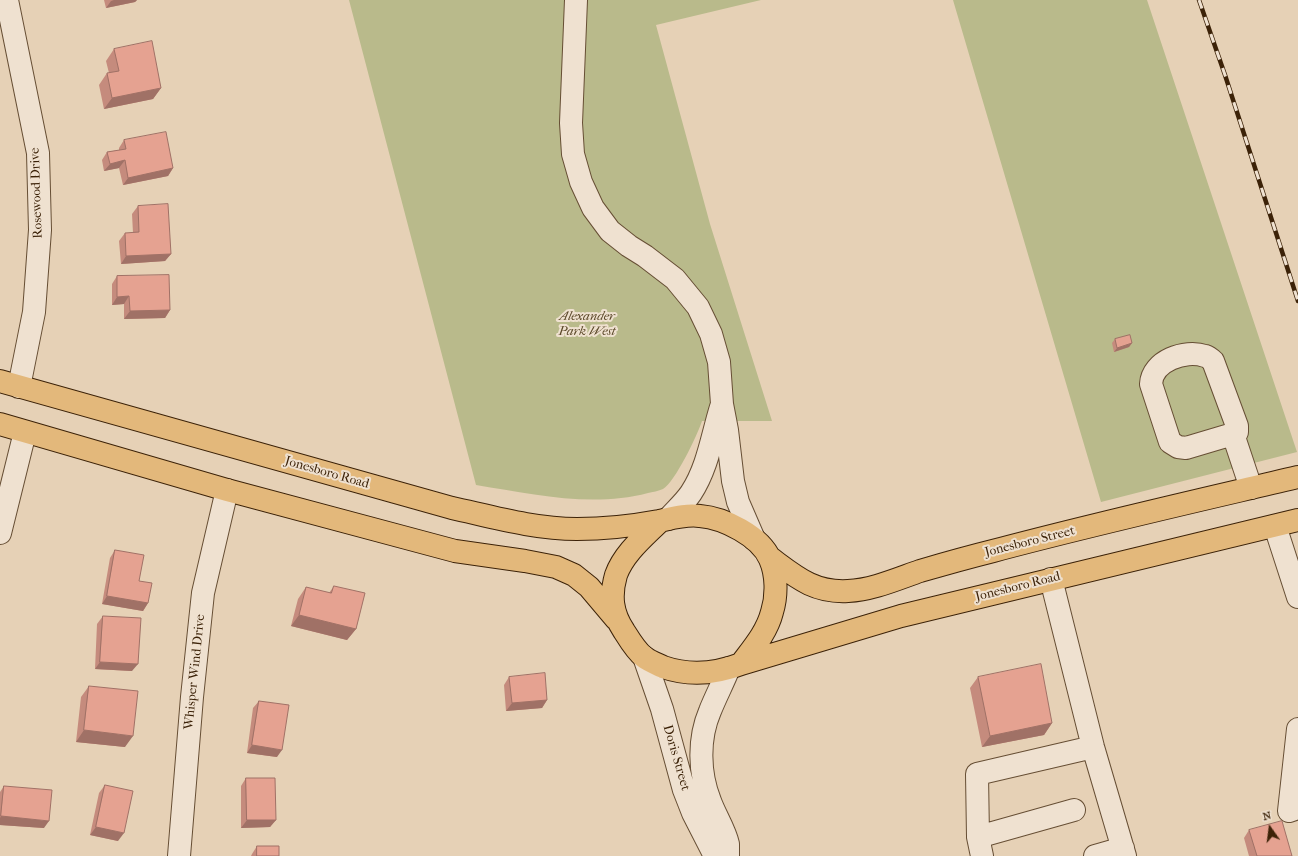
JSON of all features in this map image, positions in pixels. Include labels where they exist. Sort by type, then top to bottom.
[{"type":"main road","name":"Jonesboro Road","points":[[10,384],[445,506],[508,520],[552,527],[577,529],[616,528],[694,515],[717,519],[732,524],[747,533],[769,557]]},
{"type":"main road","points":[[0,424],[227,490],[455,551],[556,567],[574,575],[589,587],[616,619],[627,636],[644,657]]},
{"type":"main road","name":"Jonesboro Street","points":[[769,557],[802,582],[813,586],[827,590],[847,591],[863,589],[1045,537],[1298,477]]},
{"type":"main road","points":[[616,619],[613,608],[614,585],[621,564],[628,554],[664,520]]},
{"type":"main road","name":"Jonesboro Road","points":[[644,657],[672,670],[687,673],[702,673],[735,666],[901,616],[1298,520]]},
{"type":"main road","points":[[735,666],[766,628],[772,612],[775,597],[775,583],[769,557]]},
{"type":"street","name":"Rosewood Drive","points":[[7,0],[38,153],[40,230],[34,312],[10,384]]},
{"type":"street","points":[[576,0],[571,123],[573,154],[581,182],[593,208],[610,231],[675,279],[698,307],[711,334],[719,362],[722,404],[727,430],[733,481],[738,502],[754,539]]},
{"type":"street","points":[[1189,354],[1206,356],[1213,361],[1237,426],[1236,432],[1233,434],[1186,448],[1178,447],[1170,442],[1152,384],[1152,378],[1157,368],[1170,359],[1189,354]]},
{"type":"street","points":[[664,520],[691,494],[700,478],[722,404]]},
{"type":"street","points":[[0,533],[25,432]]},
{"type":"street","points":[[1233,434],[1251,488]]},
{"type":"street","name":"Whisper Wind Drive","points":[[179,856],[192,697],[203,593],[227,490]]},
{"type":"street","points":[[1275,526],[1298,597]]},
{"type":"street","points":[[1051,579],[1093,747],[1124,852],[1095,856]]},
{"type":"street","name":"Doris Street","points":[[644,657],[662,709],[684,790],[693,813],[715,856]]},
{"type":"street","name":"Doris Street","points":[[728,856],[728,843],[705,788],[701,760],[702,744],[710,712],[735,666]]},
{"type":"street","points":[[1298,729],[1289,811],[1298,808]]},
{"type":"street","points":[[1074,810],[980,847],[977,774],[1093,747]]},
{"type":"green space","name":"Alexander Park West","points":[[349,0],[761,0],[656,25],[710,224],[772,421],[702,421],[691,447],[673,478],[663,489],[653,492],[627,497],[584,499],[562,498],[476,485]]},
{"type":"green space","points":[[953,0],[1147,0],[1297,452],[1101,502]]},
{"type":"building","points":[[152,41],[161,88],[112,98],[107,73],[119,71],[114,49]]},
{"type":"building","points":[[166,132],[173,168],[128,178],[125,160],[110,164],[107,152],[126,149],[124,140]]},
{"type":"building","points":[[168,204],[171,254],[126,256],[125,233],[139,232],[138,206]]},
{"type":"building","points":[[169,275],[170,310],[130,311],[129,296],[117,297],[117,276]]},
{"type":"building","points":[[1130,335],[1132,343],[1117,348],[1115,339]]},
{"type":"building","points":[[115,550],[144,555],[139,581],[152,583],[148,603],[107,596]]},
{"type":"building","points":[[334,586],[365,593],[356,629],[299,615],[306,587],[331,593]]},
{"type":"building","points":[[103,616],[141,618],[138,664],[100,662]]},
{"type":"building","points":[[1041,664],[1052,723],[990,736],[978,677]]},
{"type":"building","points":[[545,673],[547,700],[512,703],[509,677]]},
{"type":"building","points":[[89,686],[138,691],[133,736],[84,730]]},
{"type":"building","points":[[259,701],[289,705],[282,750],[252,745]]},
{"type":"building","points":[[246,778],[275,778],[276,820],[247,820]]},
{"type":"building","points":[[105,785],[133,791],[124,833],[96,827]]},
{"type":"building","points":[[4,786],[52,790],[49,821],[1,816]]},
{"type":"building","points":[[1282,821],[1292,856],[1257,856],[1249,830]]},
{"type":"building","points":[[257,846],[279,846],[279,856],[257,856]]},
{"type":"railway","points":[[1199,0],[1225,75],[1298,301]]}]
